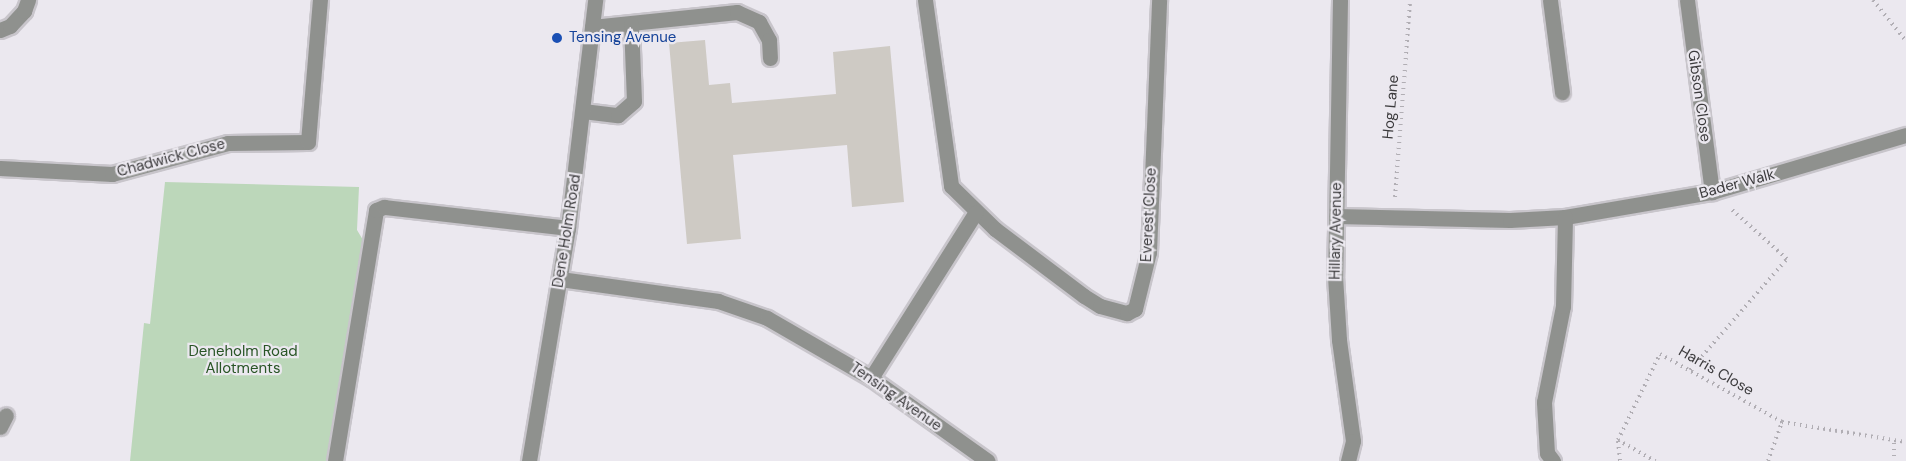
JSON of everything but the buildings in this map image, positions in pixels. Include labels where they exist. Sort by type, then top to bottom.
[{"type":"street","points":[[0,30],[10,26],[24,11],[28,0]]},
{"type":"street","name":"Chadwick Close","points":[[0,168],[112,174],[228,143],[308,142],[320,0]]},
{"type":"street","name":"Dene Holm Road","points":[[529,461],[568,228],[595,0]]},
{"type":"street","name":"Everest Close","points":[[925,0],[948,180],[976,212],[1094,303],[1122,312],[1135,309],[1149,252],[1159,0]]},
{"type":"street","name":"Hillary Avenue","points":[[1340,0],[1336,216],[1338,324],[1353,441],[1348,461]]},
{"type":"street","points":[[1550,0],[1562,92]]},
{"type":"street","name":"Gibson Close","points":[[1686,0],[1712,192]]},
{"type":"street","points":[[592,27],[737,12],[759,22],[769,40],[770,58]]},
{"type":"street","points":[[583,111],[618,115],[634,100],[631,24]]},
{"type":"street","name":"Bader Walk","points":[[1336,216],[1510,220],[1565,216],[1712,192],[1906,135]]},
{"type":"street","points":[[335,461],[376,210],[384,207],[568,228]]},
{"type":"street","points":[[871,378],[976,212]]},
{"type":"street","points":[[1550,457],[1544,402],[1563,306],[1565,216]]},
{"type":"street","name":"Tensing Avenue","points":[[560,279],[718,301],[750,311],[811,339],[871,378],[988,461]]},
{"type":"path","name":"Hog Lane","points":[[1393,217],[1410,0]]},
{"type":"path","points":[[1873,0],[1906,41]]},
{"type":"path","points":[[1690,370],[1787,259],[1712,192]]},
{"type":"path","name":"Harris Close","points":[[1618,440],[1660,354],[1782,422],[1894,443],[1906,442]]},
{"type":"path","points":[[1768,461],[1782,422]]},
{"type":"path","points":[[1618,440],[1620,461]]},
{"type":"path","points":[[1618,440],[1655,461]]},
{"type":"path","points":[[1894,443],[1894,461]]},
{"type":"green space","name":"Deneholm Road Allotments","points":[[165,182],[359,187],[357,230],[363,240],[330,461],[130,461],[144,323],[150,324]]},
{"type":"place","name":"Tensing Avenue","points":[[557,38]]}]
